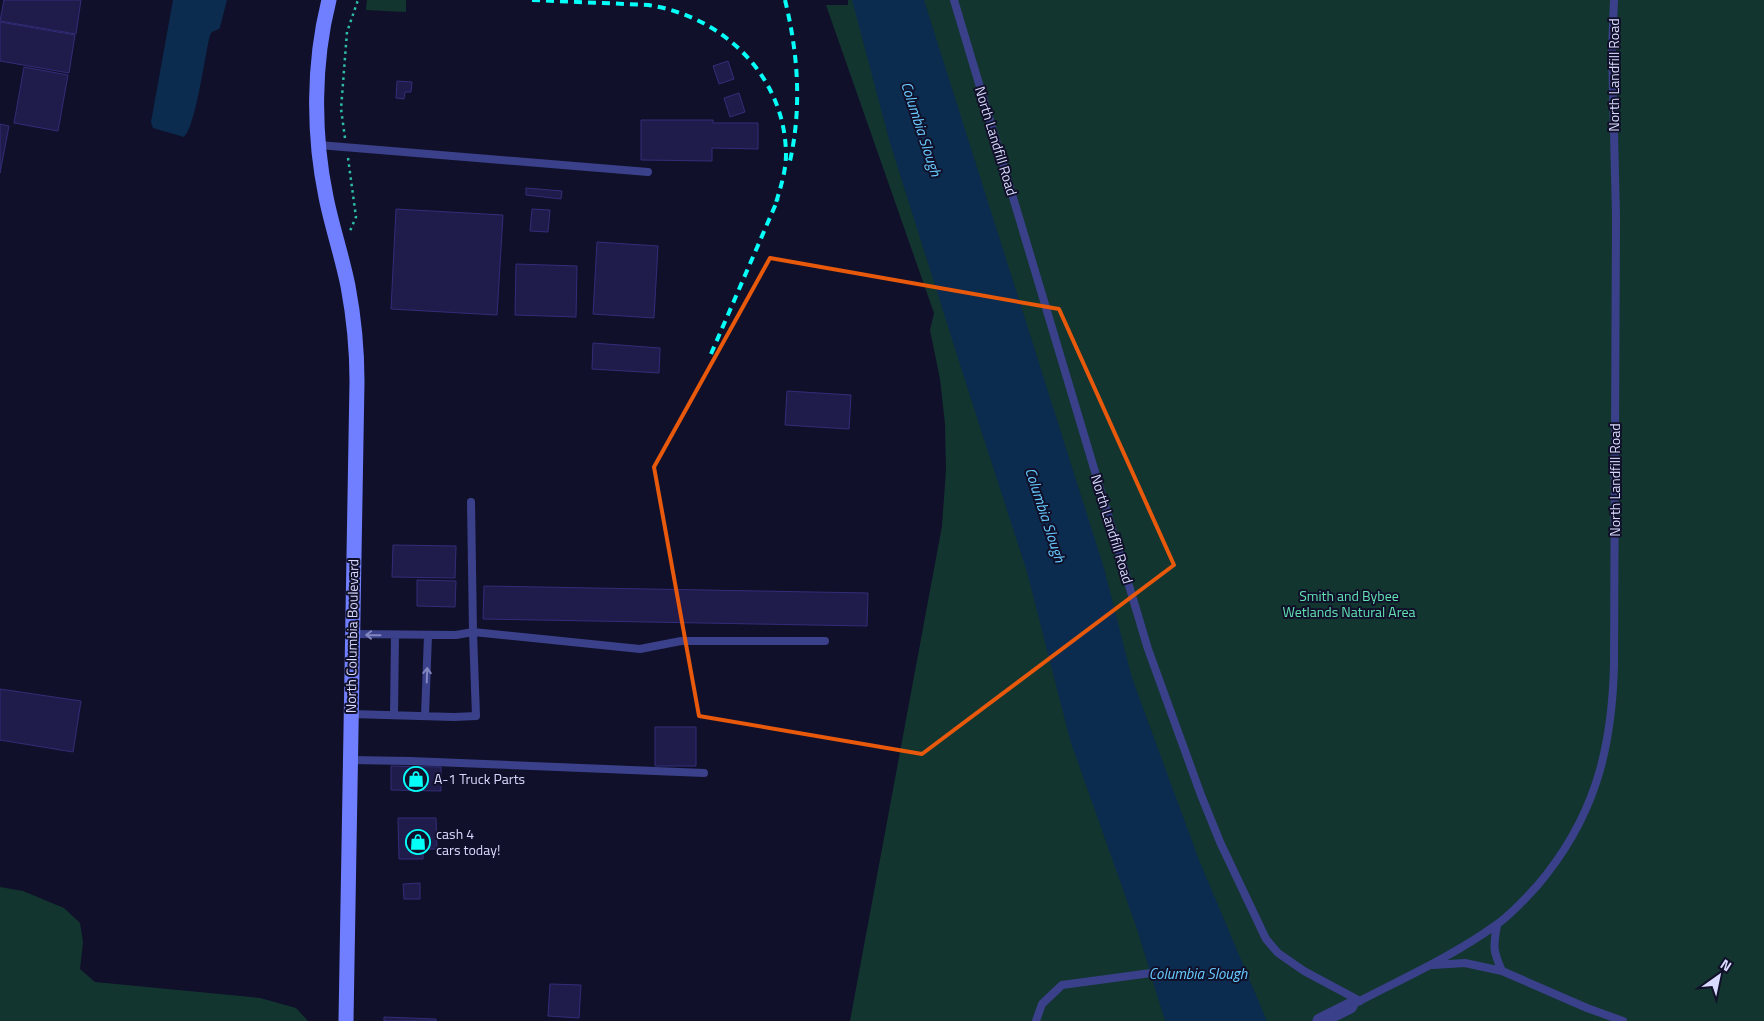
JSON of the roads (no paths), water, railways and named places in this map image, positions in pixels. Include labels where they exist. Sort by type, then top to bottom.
[{"type":"main road","points":[[320,0],[325,18]]},
{"type":"main road","name":"North Columbia Boulevard","points":[[329,0],[318,73],[319,145],[326,197],[353,317],[357,360],[346,1021]]},
{"type":"street","name":"North Landfill Road","points":[[1320,1021],[1354,1003]]},
{"type":"lane","name":"North Landfill Road","points":[[954,0],[1148,649],[1201,795],[1220,842],[1266,939],[1278,953],[1354,1003],[1431,965],[1497,925],[1520,905],[1548,872],[1572,835],[1592,797],[1604,759],[1613,704],[1616,236],[1612,50],[1614,0]]},
{"type":"lane","points":[[319,145],[648,172]]},
{"type":"lane","points":[[351,714],[476,716],[471,502]]},
{"type":"lane","points":[[352,634],[456,635],[473,632],[640,649],[681,641],[825,641]]},
{"type":"lane","points":[[394,715],[395,635]]},
{"type":"lane","points":[[425,716],[428,635]]},
{"type":"lane","points":[[350,760],[704,773]]},
{"type":"lane","points":[[1497,925],[1493,945],[1502,971]]},
{"type":"lane","name":"North Landfill Road","points":[[1431,965],[1465,963],[1502,971],[1587,1008],[1623,1021]]},
{"type":"lane","points":[[1036,1021],[1042,1004],[1062,985],[1151,973]]},
{"type":"water","points":[[173,0],[227,0],[220,27],[210,35],[196,105],[184,137],[153,128],[151,122]]},
{"type":"water","name":"Columbia Slough","points":[[852,0],[924,0],[1104,568],[1132,678],[1199,860],[1267,1021],[1165,1021],[1138,932],[1070,740],[1027,572],[890,143]]},
{"type":"railway","points":[[532,0],[648,5],[675,11],[701,22],[724,36],[744,54],[761,75],[774,99],[783,125],[786,161],[775,206]]},
{"type":"railway","points":[[785,0],[793,40],[797,80],[796,121],[790,161]]},
{"type":"railway","points":[[711,354],[778,199]]},
{"type":"place","name":"A-1 Truck Parts","points":[[416,779]]},
{"type":"place","name":"cash 4 cars today!","points":[[418,842]]},
{"type":"park label","name":"Smith and Bybee Wetlands Natural Area","points":[[1349,604]]}]
